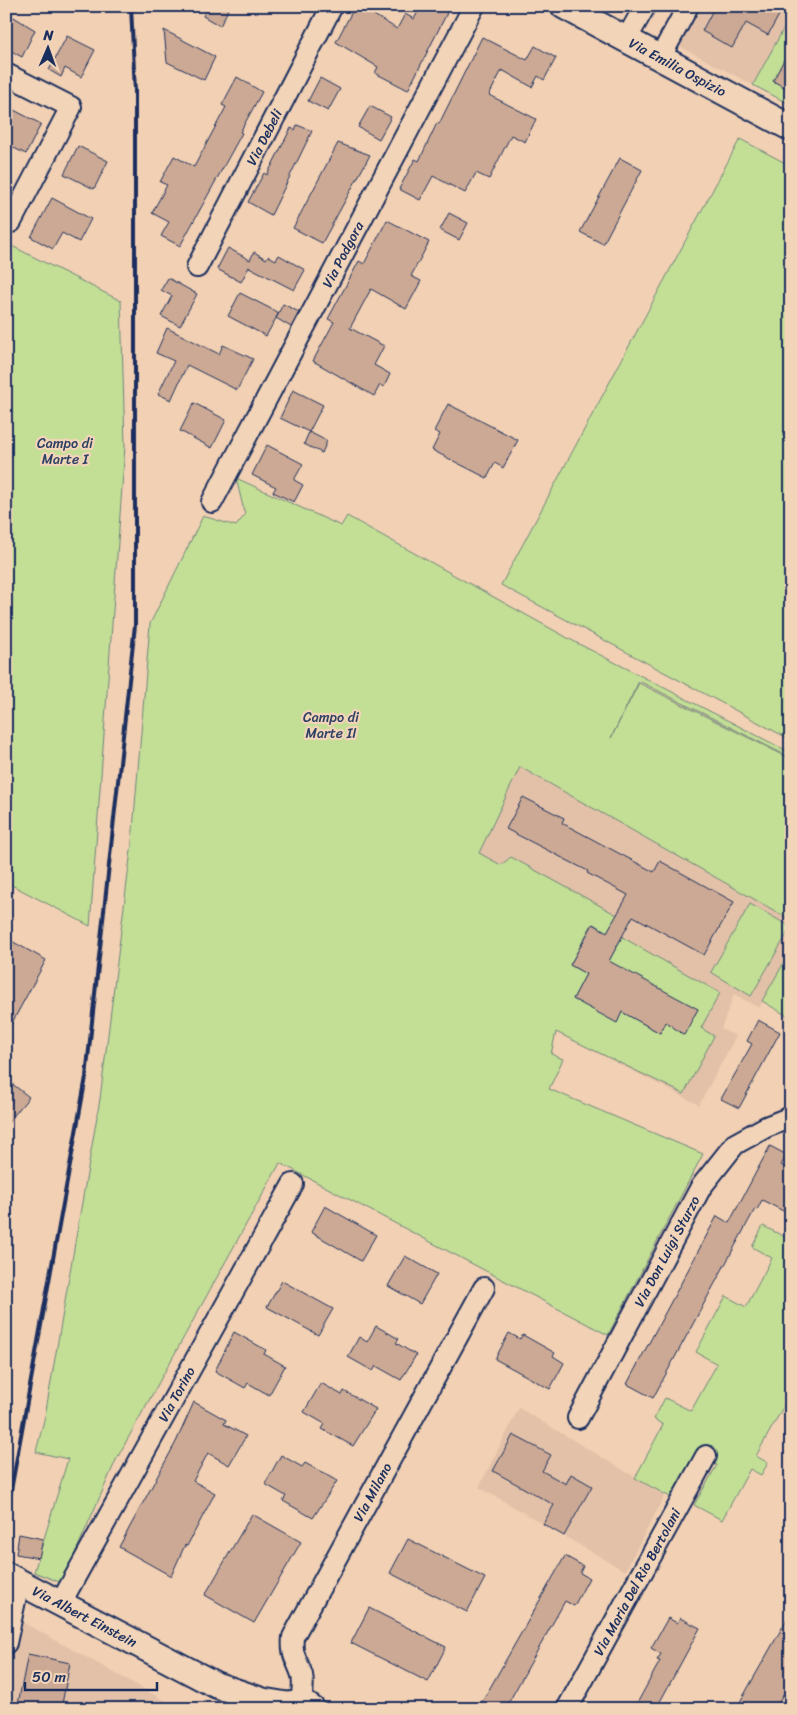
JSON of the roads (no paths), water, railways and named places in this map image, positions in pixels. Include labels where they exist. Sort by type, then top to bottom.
[{"type":"main road","name":"Via Emilia Ospizio","points":[[564,6],[791,128]]},
{"type":"main road","name":"Via Albert Einstein","points":[[13,1579],[216,1685],[264,1701],[295,1707]]},
{"type":"main road","name":"Via Albert Einstein","points":[[216,1685],[246,1709]]},
{"type":"street","name":"Via Debeli","points":[[197,267],[332,6]]},
{"type":"street","name":"Via Podgora","points":[[212,502],[474,6]]},
{"type":"street","points":[[626,40],[645,6]]},
{"type":"street","points":[[655,56],[677,6]]},
{"type":"street","points":[[655,56],[688,6]]},
{"type":"street","points":[[6,74],[71,107],[11,222]]},
{"type":"street","name":"Via Don Luigi Sturzo","points":[[578,1418],[701,1187],[735,1144],[766,1127],[791,1117]]},
{"type":"street","name":"Via Torino","points":[[60,1604],[292,1184]]},
{"type":"street","name":"Via Milano","points":[[295,1707],[302,1677],[294,1659],[293,1637],[484,1288]]},
{"type":"street","name":"Via Maria Del Rio Bertolani","points":[[567,1709],[706,1456]]},
{"type":"street","points":[[6,1643],[13,1579]]},
{"type":"railway","points":[[6,1518],[86,1077],[135,625],[135,92],[131,6]]},
{"type":"park label","name":"Campo di Marte I","points":[[65,452]]},
{"type":"park label","name":"Campo di Marte II","points":[[331,726]]}]
